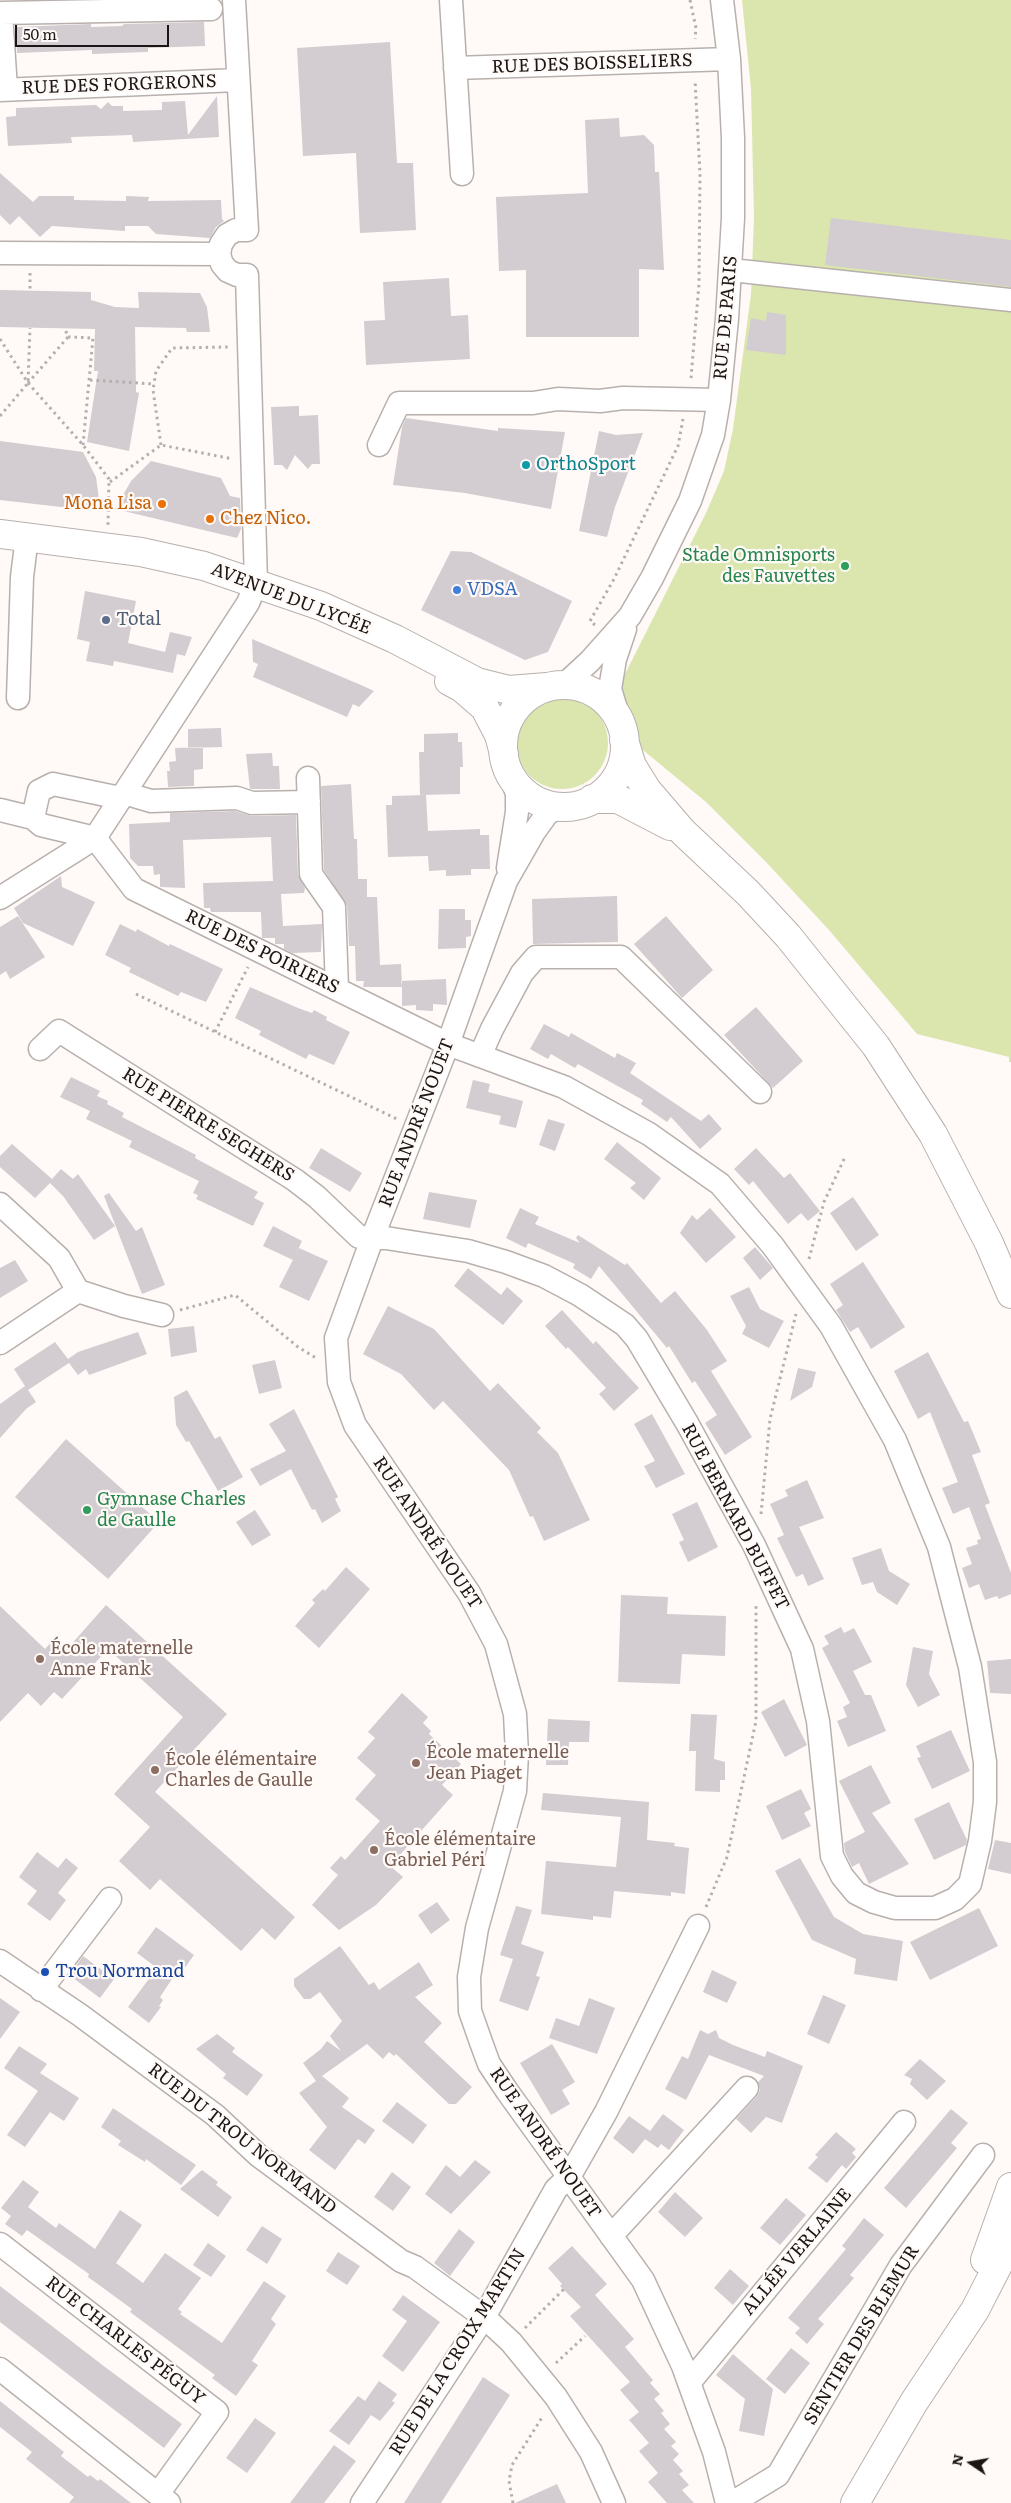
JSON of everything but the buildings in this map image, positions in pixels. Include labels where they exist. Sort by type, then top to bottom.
[{"type":"main road","name":"AVENUE DU LYCÉE","points":[[0,534],[40,539],[322,606],[359,622],[478,682],[509,690],[556,686]]},
{"type":"main road","name":"AVENUE DU LYCÉE","points":[[254,589],[361,637],[462,688],[479,701],[491,716],[507,765]]},
{"type":"main road","points":[[683,832],[618,799],[592,800],[576,805],[558,806],[539,802],[523,791],[507,765],[504,737],[508,720],[518,706],[531,694],[556,686],[582,687],[597,695],[611,706],[622,731],[632,766],[647,790],[683,832],[748,893],[788,936],[876,1046],[933,1134],[989,1243],[1011,1294]]},
{"type":"main road","points":[[592,800],[607,789],[617,775],[624,758],[622,731]]},
{"type":"main road","points":[[914,2402],[977,2278],[998,2228],[1011,2187]]},
{"type":"main road","points":[[855,2503],[914,2402],[975,2310],[1011,2240]]},
{"type":"street","points":[[0,898],[94,838],[254,589],[253,463],[247,275],[237,275],[228,271],[222,264],[219,254],[221,244],[227,235],[236,230],[246,230],[234,0]]},
{"type":"street","points":[[452,0],[462,174]]},
{"type":"street","name":"RUE DE PARIS","points":[[622,731],[610,689],[615,659],[630,616],[652,578],[690,501],[706,461],[719,400],[731,270],[733,138],[729,59],[722,0]]},
{"type":"street","points":[[3,90],[1,13],[153,5],[211,9]]},
{"type":"street","name":"RUE DES BOISSELIERS","points":[[455,68],[729,59]]},
{"type":"street","name":"RUE DES FORGERONS","points":[[3,90],[238,80]]},
{"type":"street","points":[[0,253],[219,254]]},
{"type":"street","points":[[731,270],[1011,300]]},
{"type":"street","points":[[380,445],[399,403],[533,404],[558,400],[600,401],[623,398],[719,400]]},
{"type":"street","points":[[18,698],[10,603],[40,539]]},
{"type":"street","name":"RUE DE PARIS","points":[[556,686],[590,661],[630,616]]},
{"type":"street","name":"RUE ANDRÉ NOUET","points":[[506,881],[517,812],[517,794],[507,765]]},
{"type":"street","points":[[308,778],[312,874],[334,907],[337,988]]},
{"type":"street","points":[[33,818],[39,792],[53,784],[151,801],[237,798],[252,802],[308,802]]},
{"type":"street","name":"RUE ANDRÉ NOUET","points":[[558,806],[547,814],[534,832],[506,881],[448,1044],[372,1239],[336,1338],[339,1382],[355,1425],[470,1593],[496,1644],[515,1714],[517,1754],[515,1791],[477,1928],[469,1977],[470,2010],[489,2064],[643,2280],[689,2383],[714,2452],[727,2503]]},
{"type":"street","points":[[0,810],[33,818],[40,826],[94,838]]},
{"type":"street","name":"RUE DES POIRIERS","points":[[94,838],[134,889],[448,1044]]},
{"type":"street","points":[[480,1056],[492,1028],[522,973],[536,957],[621,957],[760,1092]]},
{"type":"street","name":"RUE PIERRE SEGHERS","points":[[40,1049],[59,1031],[295,1180],[318,1197],[359,1238],[372,1239]]},
{"type":"street","name":"RUE BERNARD BUFFET","points":[[372,1239],[386,1238],[468,1251],[536,1273],[610,1314],[631,1332],[687,1423],[754,1545],[802,1649],[818,1721],[832,1856],[842,1876],[856,1893],[874,1902],[895,1908],[935,1908],[955,1899],[970,1884],[980,1840],[984,1802],[985,1762],[970,1667],[939,1547],[895,1440],[831,1326],[773,1246],[720,1184],[649,1134],[564,1087],[448,1044]]},
{"type":"street","points":[[0,1204],[59,1258],[78,1291],[124,1306],[162,1315]]},
{"type":"street","points":[[0,1343],[78,1291]]},
{"type":"street","points":[[41,1990],[110,1899]]},
{"type":"street","name":"RUE DE LA CROIX MARTIN","points":[[362,2503],[484,2317],[556,2189],[569,2177],[606,2112],[698,1926]]},
{"type":"street","name":"RUE DU TROU NORMAND","points":[[0,1961],[80,2015],[215,2115],[259,2156],[401,2261],[415,2267],[484,2317],[511,2342],[556,2397],[591,2452],[614,2503]]},
{"type":"street","points":[[611,2236],[748,2088]]},
{"type":"street","name":"ALLÉE VERLAINE","points":[[689,2383],[904,2122]]},
{"type":"street","name":"SENTIER DES BLEMUR","points":[[732,2503],[778,2475],[900,2265],[983,2155]]},
{"type":"street","name":"RUE CHARLES PÉGUY","points":[[0,2244],[217,2412],[164,2499]]},
{"type":"street","points":[[0,2369],[164,2499]]},
{"type":"path","points":[[590,621],[614,579],[678,446],[693,364],[699,284],[700,174],[694,60],[696,28],[690,0]]},
{"type":"path","points":[[28,383],[30,328]]},
{"type":"path","points":[[65,328],[68,337]]},
{"type":"path","points":[[0,416],[68,337]]},
{"type":"path","points":[[68,337],[93,338],[83,445]]},
{"type":"path","points":[[0,339],[28,383],[83,445],[109,482],[108,526]]},
{"type":"path","points":[[161,445],[154,384],[156,371],[172,348],[250,346]]},
{"type":"path","points":[[90,380],[154,384]]},
{"type":"path","points":[[109,482],[161,445],[253,463]]},
{"type":"path","points":[[215,1032],[257,949]]},
{"type":"path","points":[[136,994],[415,1128]]},
{"type":"path","points":[[162,1315],[235,1295],[298,1347],[338,1370]]},
{"type":"path","points":[[511,2342],[564,2290]]},
{"type":"path","points":[[540,2378],[585,2336]]},
{"type":"path","points":[[513,2503],[509,2481],[512,2465],[556,2397]]},
{"type":"green space","name":"Stade Omnisports des Fauvettes","points":[[742,0],[1011,0],[1011,1062],[1009,1062],[1009,1057],[917,1034],[829,930],[766,862],[706,802],[638,746],[618,688],[706,513],[724,471],[733,429],[751,294],[754,218],[751,89]]},
{"type":"green space","points":[[562,697],[579,701],[594,711],[604,726],[608,743],[604,760],[594,775],[579,785],[562,789],[545,785],[530,775],[520,760],[516,743],[520,726],[530,711],[545,701]]},
{"type":"place","name":"OrthoSport","points":[[526,465]]},
{"type":"place","name":"Mona Lisa","points":[[162,504]]},
{"type":"place","name":"Chez Nico.","points":[[210,519]]},
{"type":"place","name":"Stade Omnisports des Fauvettes","points":[[845,566]]},
{"type":"place","name":"VDSA","points":[[457,590]]},
{"type":"place","name":"Total","points":[[106,620]]},
{"type":"place","name":"Gymnase Charles de Gaulle","points":[[87,1510]]},
{"type":"place","name":"École maternelle Anne Frank","points":[[40,1659]]},
{"type":"place","name":"École maternelle Jean Piaget","points":[[416,1763]]},
{"type":"place","name":"École élémentaire Charles de Gaulle","points":[[155,1770]]},
{"type":"place","name":"École élémentaire Gabriel Péri","points":[[374,1850]]},
{"type":"place","name":"Trou Normand","points":[[45,1972]]}]
